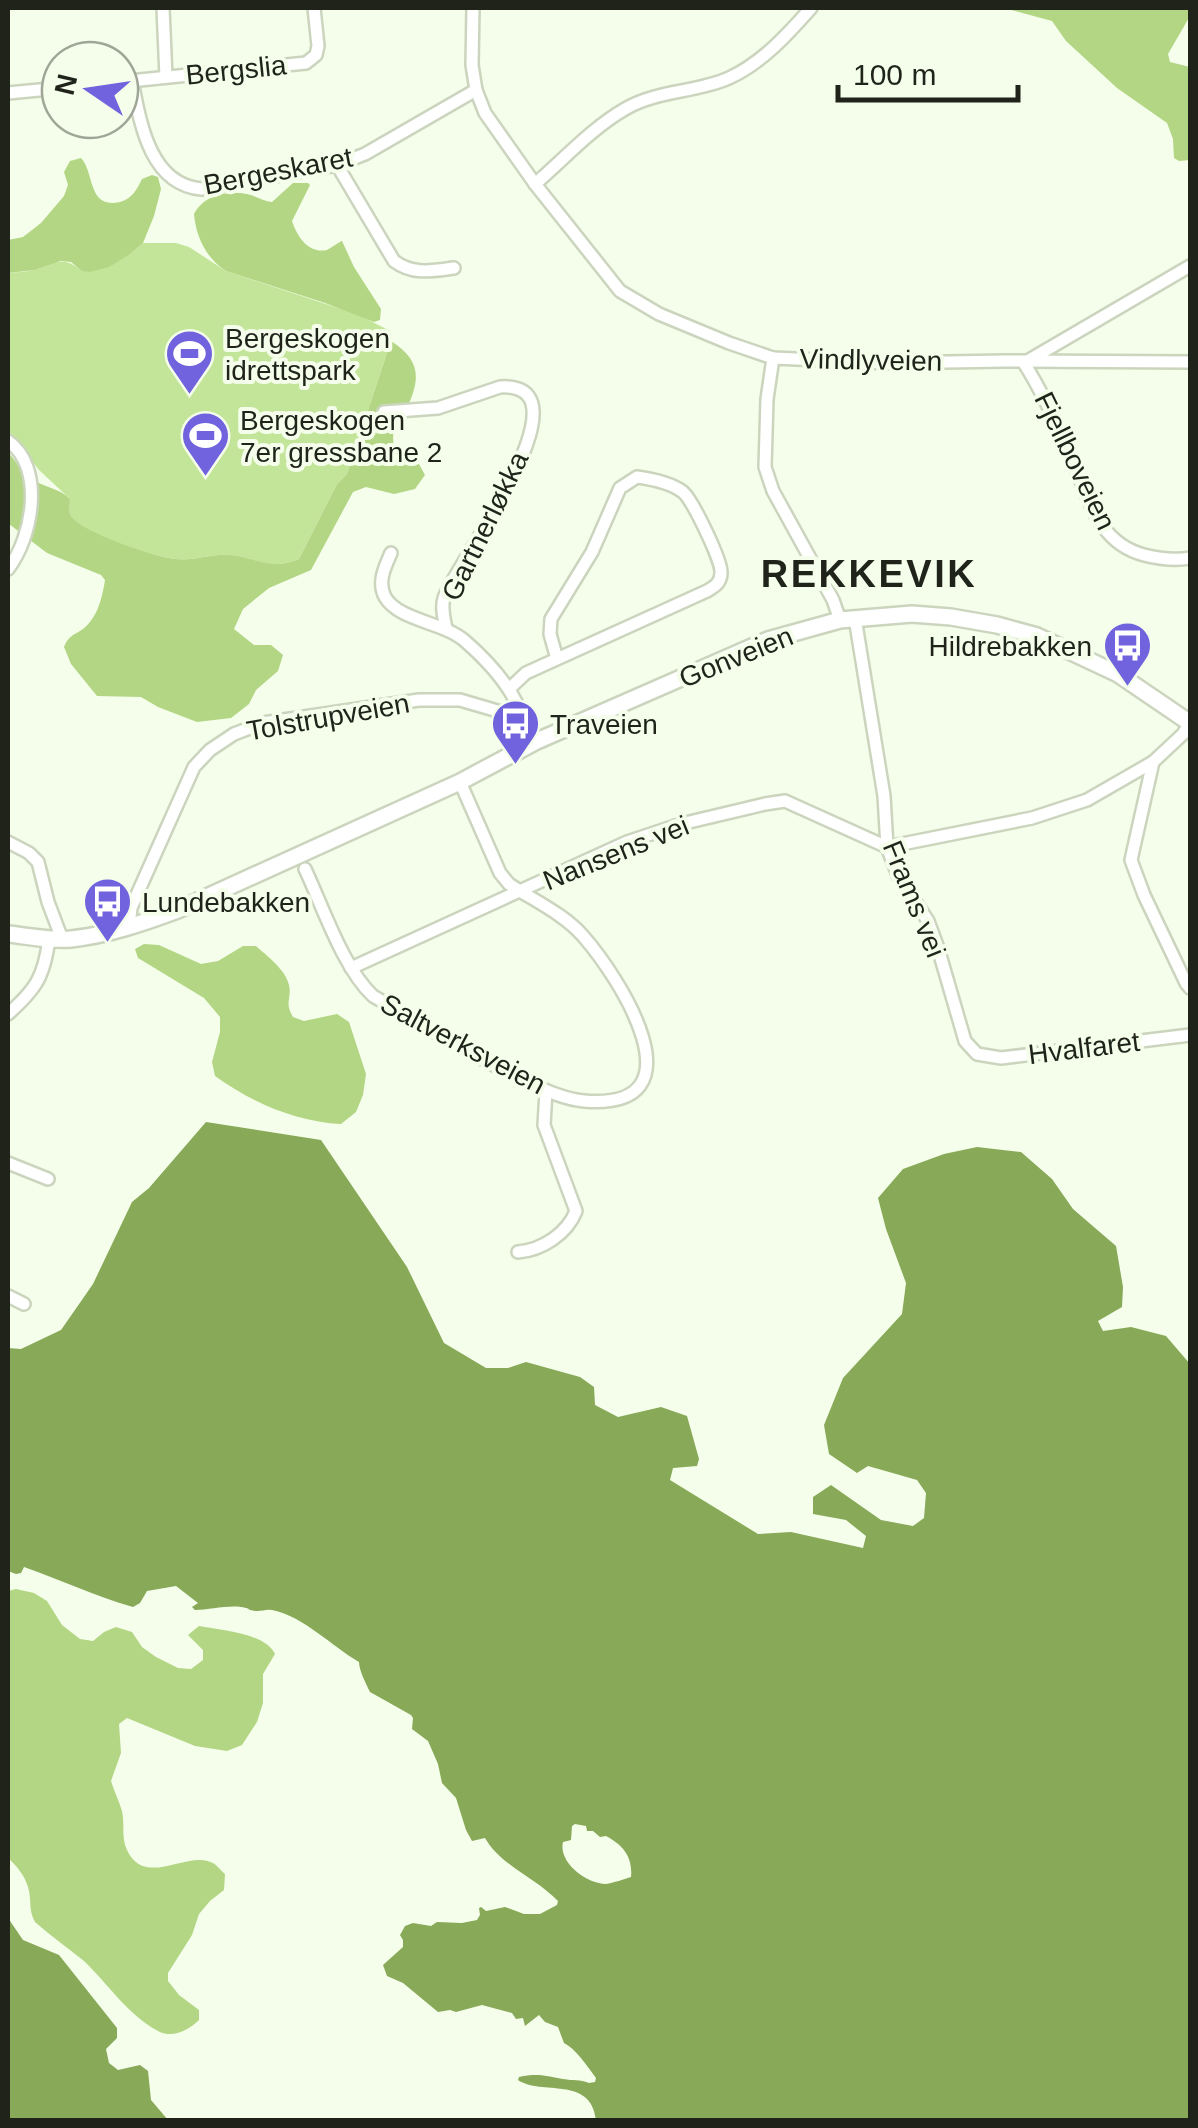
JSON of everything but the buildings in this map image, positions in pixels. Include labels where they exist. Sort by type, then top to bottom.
[{"type":"street","name":"Bergslia","points":[[163,8],[166,78]]},
{"type":"street","name":"Bergslia","points":[[140,80],[306,62],[316,55],[318,46],[314,8]]},
{"type":"street","points":[[472,8],[476,90],[491,122],[620,291],[660,314],[773,358]]},
{"type":"street","points":[[536,184],[624,109],[657,94],[727,79],[758,61],[811,8]]},
{"type":"street","points":[[8,92],[40,90]]},
{"type":"street","name":"Bergeskaret","points":[[140,124],[166,171],[182,185],[214,188],[337,165],[365,154],[476,90]]},
{"type":"street","points":[[337,165],[394,261],[406,270],[454,268]]},
{"type":"street","points":[[1024,363],[1190,266]]},
{"type":"street","name":"Vindlyveien","points":[[848,619],[773,491],[765,467],[773,358],[890,363],[1190,362]]},
{"type":"street","name":"Fjellboveien","points":[[1024,363],[1035,379],[1105,532],[1133,552],[1177,561],[1190,558]]},
{"type":"street","name":"Gartnerløkka","points":[[384,412],[438,408],[510,386],[522,390],[533,409],[510,486],[443,599],[446,628]]},
{"type":"street","points":[[8,441],[21,454],[32,483],[23,545],[8,568]]},
{"type":"street","points":[[509,689],[526,673],[557,659],[716,586],[722,572],[718,561],[694,506],[678,488],[637,477],[620,488],[592,552],[551,620],[550,634],[557,659]]},
{"type":"street","points":[[391,553],[382,572],[385,598],[396,608],[446,628],[464,640],[509,689],[537,741]]},
{"type":"street","name":"Gonveien","points":[[8,934],[55,939],[130,927],[178,910],[460,782],[537,741],[768,640],[848,619],[912,614],[951,617],[1036,636],[1118,674],[1190,723]]},
{"type":"street","name":"Frams vei","points":[[848,619],[884,796],[887,847],[898,875],[928,922],[965,1041],[977,1054]]},
{"type":"street","name":"Tolstrupveien","points":[[130,927],[131,908],[194,768],[210,750],[234,734],[263,723],[419,700],[460,700],[525,719]]},
{"type":"street","points":[[887,847],[1032,818],[1087,800],[1152,762],[1190,723]]},
{"type":"street","points":[[1152,762],[1131,860],[1190,988]]},
{"type":"street","points":[[460,782],[500,874],[521,892]]},
{"type":"street","name":"Nansens vei","points":[[351,968],[627,842],[681,824],[775,802],[785,801],[887,847]]},
{"type":"street","points":[[8,842],[38,862],[55,939],[34,988],[8,1014]]},
{"type":"street","name":"Saltverksveien","points":[[305,869],[351,968],[373,996],[546,1091],[582,1100],[614,1100],[634,1090],[647,1062],[638,1020],[580,932],[521,892]]},
{"type":"street","name":"Hvalfaret","points":[[977,1054],[1002,1058],[1032,1056],[1190,1035]]},
{"type":"street","points":[[518,1252],[547,1243],[574,1218],[576,1211],[544,1125],[546,1091]]},
{"type":"street","points":[[8,1164],[48,1179]]},
{"type":"street","points":[[8,1296],[24,1304]]},
{"type":"shaded area","points":[[1004,8],[1190,8],[1190,16],[1168,54],[1170,62],[1190,67],[1190,160],[1174,158],[1167,123],[1117,88],[1066,41],[1052,21]]},
{"type":"shaded area","points":[[81,158],[97,195],[109,203],[128,199],[142,179],[158,177],[161,189],[143,243],[109,267],[90,272],[61,261],[35,270],[8,273],[8,240],[23,237],[41,223],[64,196],[68,185],[64,172],[70,161]]},
{"type":"shaded area","points":[[293,183],[310,185],[292,221],[300,238],[320,251],[342,241],[381,309],[380,320],[374,322],[226,271],[208,253],[194,214],[204,202],[231,193],[272,202]]},
{"type":"shaded area","name":"Bergeskogen idrettspark","points":[[143,243],[189,247],[226,271],[359,315],[390,331],[391,341],[347,474],[337,484],[299,559],[280,564],[223,555],[176,559],[101,536],[75,521],[70,514],[70,499],[39,470],[8,430],[8,273],[63,262],[82,271],[130,254]]},
{"type":"shaded area","points":[[391,341],[408,355],[416,380],[395,429],[394,448],[403,458],[419,464],[425,475],[415,489],[394,494],[366,487],[353,492],[311,570],[269,588],[243,609],[234,629],[254,645],[271,645],[283,655],[278,671],[231,718],[197,722],[141,697],[97,696],[71,664],[64,647],[92,619],[105,580],[47,553],[9,524],[8,452],[31,479],[70,499],[70,514],[76,521],[119,542],[176,559],[224,555],[271,564],[289,562],[299,559],[337,484],[347,474]]},
{"type":"shaded area","points":[[144,944],[159,945],[201,964],[218,961],[243,946],[256,946],[287,979],[293,1017],[304,1021],[337,1014],[349,1022],[366,1074],[356,1112],[341,1124],[291,1115],[259,1102],[215,1076],[212,1062],[220,1017],[204,998],[138,958],[135,949]]},
{"type":"shaded area","points":[[206,1122],[321,1140],[407,1267],[444,1343],[486,1368],[508,1368],[526,1362],[580,1377],[594,1387],[595,1405],[618,1417],[661,1407],[687,1416],[699,1459],[697,1466],[673,1468],[670,1480],[758,1534],[791,1532],[863,1548],[866,1536],[846,1520],[813,1514],[813,1497],[831,1485],[881,1520],[913,1526],[924,1518],[926,1493],[917,1480],[868,1466],[857,1473],[829,1454],[824,1425],[843,1378],[902,1314],[906,1283],[878,1198],[903,1169],[977,1147],[1021,1152],[1052,1179],[1073,1209],[1116,1246],[1122,1307],[1098,1321],[1103,1331],[1131,1327],[1166,1336],[1190,1364],[1190,2120],[596,2120],[585,2097],[518,2080],[537,2075],[595,2082],[581,2058],[564,2043],[558,2027],[539,2015],[525,2026],[523,2018],[516,2019],[512,2013],[482,2005],[438,2012],[403,1983],[387,1976],[383,1965],[403,1947],[400,1935],[405,1926],[477,1920],[481,1907],[486,1911],[505,1907],[524,1914],[540,1914],[558,1901],[509,1864],[485,1838],[472,1841],[456,1798],[442,1783],[428,1741],[412,1729],[411,1715],[370,1692],[359,1662],[307,1625],[284,1614],[236,1607],[195,1610],[192,1607],[198,1603],[176,1586],[147,1591],[133,1607],[24,1567],[21,1573],[8,1571],[8,1348],[21,1349],[61,1330],[93,1284],[132,1202]],"holes":[[[572,1826],[586,1826],[587,1831],[606,1836],[622,1848],[630,1863],[631,1877],[598,1883],[569,1864],[563,1842],[571,1840]]]},
{"type":"shaded area","points":[[16,1589],[47,1601],[62,1625],[80,1639],[93,1641],[116,1627],[132,1632],[142,1647],[178,1668],[191,1669],[203,1660],[203,1650],[188,1635],[199,1626],[252,1637],[275,1654],[263,1674],[263,1703],[257,1722],[242,1745],[227,1751],[195,1746],[127,1718],[119,1724],[121,1753],[111,1781],[122,1811],[127,1850],[145,1867],[203,1860],[225,1874],[224,1890],[199,1914],[192,1935],[168,1973],[168,1981],[179,1995],[199,2010],[199,2020],[180,2032],[163,2033],[147,2025],[84,1961],[35,1922],[27,1883],[8,1858],[8,1591]]},
{"type":"shaded area","points":[[8,1918],[23,1940],[59,1955],[117,2028],[117,2038],[106,2049],[109,2063],[118,2070],[140,2065],[148,2071],[151,2100],[168,2120],[8,2120]]},
{"type":"place","name":"Bergeskogen idrettspark","points":[[190,396]]},
{"type":"place","name":"Bergeskogen 7er gressbane 2","points":[[205,478]]},
{"type":"place","name":"Hildrebakken","points":[[1127,688]]},
{"type":"place","name":"Traveien","points":[[515,766]]},
{"type":"place","name":"Lundebakken","points":[[107,944]]},
{"type":"district","name":"REKKEVIK","points":[[869,574]]}]
